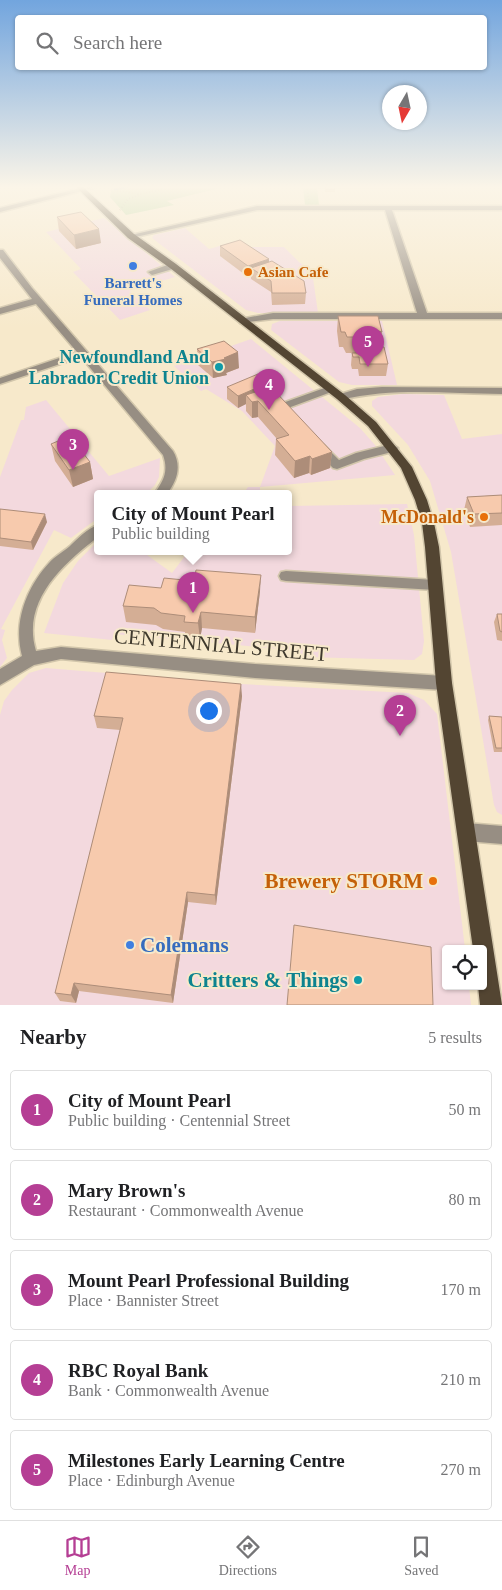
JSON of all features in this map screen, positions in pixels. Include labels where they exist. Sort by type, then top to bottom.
[{"type":"main road","points":[[132,236],[174,266],[341,397],[372,424],[406,467],[421,500],[428,523],[444,683],[482,945]]},
{"type":"main road","points":[[487,978],[491,1005]]},
{"type":"street","points":[[132,236],[141,234]]},
{"type":"street","points":[[396,234],[423,316]]},
{"type":"street","points":[[0,252],[38,300],[169,454],[172,464],[171,474],[168,484],[163,490]]},
{"type":"street","points":[[152,272],[174,266]]},
{"type":"street","points":[[0,311],[38,300]]},
{"type":"street","points":[[242,321],[273,316],[502,316]]},
{"type":"street","points":[[0,381],[84,354]]},
{"type":"street","points":[[293,419],[281,407],[330,389]]},
{"type":"street","points":[[341,397],[357,392],[373,391],[502,391]]},
{"type":"street","points":[[311,439],[338,465],[360,456],[392,448]]},
{"type":"street","points":[[30,658],[25,646],[24,634],[26,620],[37,592],[54,565],[94,533]]},
{"type":"street","points":[[286,576],[435,585]]},
{"type":"street","name":"CENTENNIAL STREET","points":[[0,678],[30,658],[46,654],[75,653],[255,671],[444,683]]},
{"type":"street","points":[[466,832],[502,835]]},
{"type":"shaded area","points":[[48,234],[123,234],[175,277],[129,291],[150,310],[120,320],[73,272],[81,269]]},
{"type":"shaded area","points":[[192,234],[209,249],[237,241],[246,247],[284,247],[299,262],[312,271],[318,313],[258,313],[246,310],[152,238],[154,235]]},
{"type":"shaded area","points":[[280,321],[382,321],[397,385],[352,385],[339,382],[271,330],[272,324]]},
{"type":"shaded area","points":[[251,339],[360,428],[375,445],[395,475],[260,487],[275,446],[242,411],[206,389],[201,391],[174,366]]},
{"type":"shaded area","points":[[403,394],[444,395],[462,439],[502,434],[502,815],[497,812],[494,805],[451,552],[430,481],[408,445],[372,406],[372,401],[378,397]]},
{"type":"shaded area","points":[[46,400],[109,476],[160,458],[159,477],[150,490],[94,490],[94,521],[71,538],[54,530],[1,629],[5,630],[2,640],[7,658],[0,667],[0,477],[21,420],[24,420],[26,407]]},
{"type":"shaded area","points":[[248,487],[260,487],[260,490],[246,490]]},
{"type":"shaded area","points":[[407,504],[414,535],[424,641],[422,654],[414,660],[305,657],[297,655],[291,650],[114,634],[112,640],[44,633],[63,583],[78,561],[94,545],[94,555],[147,555],[172,573],[186,555],[292,555],[292,506]]},
{"type":"shaded area","points":[[46,668],[240,684],[408,693],[424,700],[437,714],[465,945],[442,945],[442,990],[469,990],[471,1005],[0,1005],[0,715],[4,701],[29,673]]},
{"type":"building","points":[[240,240],[269,259],[248,266],[220,246]]},
{"type":"building","points":[[272,261],[304,281],[306,293],[272,293],[271,281],[251,268]]},
{"type":"building","points":[[338,316],[378,316],[382,332],[378,331],[380,337],[347,337],[345,332],[341,332]]},
{"type":"building","points":[[224,341],[238,352],[224,358],[226,359],[212,362],[197,349]]},
{"type":"building","points":[[357,347],[384,347],[388,364],[360,364],[359,357],[353,357],[352,353],[358,353]]},
{"type":"building","points":[[258,374],[268,383],[238,396],[227,387]]},
{"type":"building","points":[[271,387],[332,452],[312,459],[310,456],[295,461],[276,439],[289,435],[258,401],[252,402],[246,395]]},
{"type":"building","points":[[70,436],[90,462],[69,470],[51,444]]},
{"type":"building","points":[[502,495],[502,513],[474,514],[467,497]]},
{"type":"building","points":[[0,509],[45,514],[31,542],[0,538]]},
{"type":"building","points":[[196,570],[261,575],[255,617],[201,612],[198,623],[184,622],[185,616],[161,613],[154,608],[123,606],[129,585],[161,588],[164,578],[194,581]]},
{"type":"building","points":[[497,614],[502,614],[502,632],[500,631]]},
{"type":"building","points":[[106,672],[241,684],[215,895],[187,892],[171,995],[74,983],[71,995],[55,993],[123,718],[94,716]]},
{"type":"building","points":[[489,716],[502,717],[502,748],[496,748]]},
{"type":"building","name":"Critters & Things","points":[[294,925],[431,947],[433,1005],[287,1005]]},
{"type":"place","name":"Barrett's Funeral Homes","points":[[133,266]]},
{"type":"place","name":"Asian Cafe","points":[[248,272]]},
{"type":"place","name":"Newfoundland And Labrador Credit Union","points":[[219,367]]},
{"type":"place","name":"Milestones Early Learning Centre","points":[[368,367]]},
{"type":"place","name":"RBC Royal Bank","points":[[269,410]]},
{"type":"place","name":"Mount Pearl Professional Building","points":[[73,470]]},
{"type":"place","name":"McDonald's","points":[[484,517]]},
{"type":"place","name":"City of Mount Pearl","points":[[193,613]]},
{"type":"place","name":"Mary Brown's","points":[[400,736]]},
{"type":"place","name":"Brewery STORM","points":[[433,881]]},
{"type":"place","name":"Colemans","points":[[130,945]]},
{"type":"place","name":"Critters & Things","points":[[358,980]]}]
